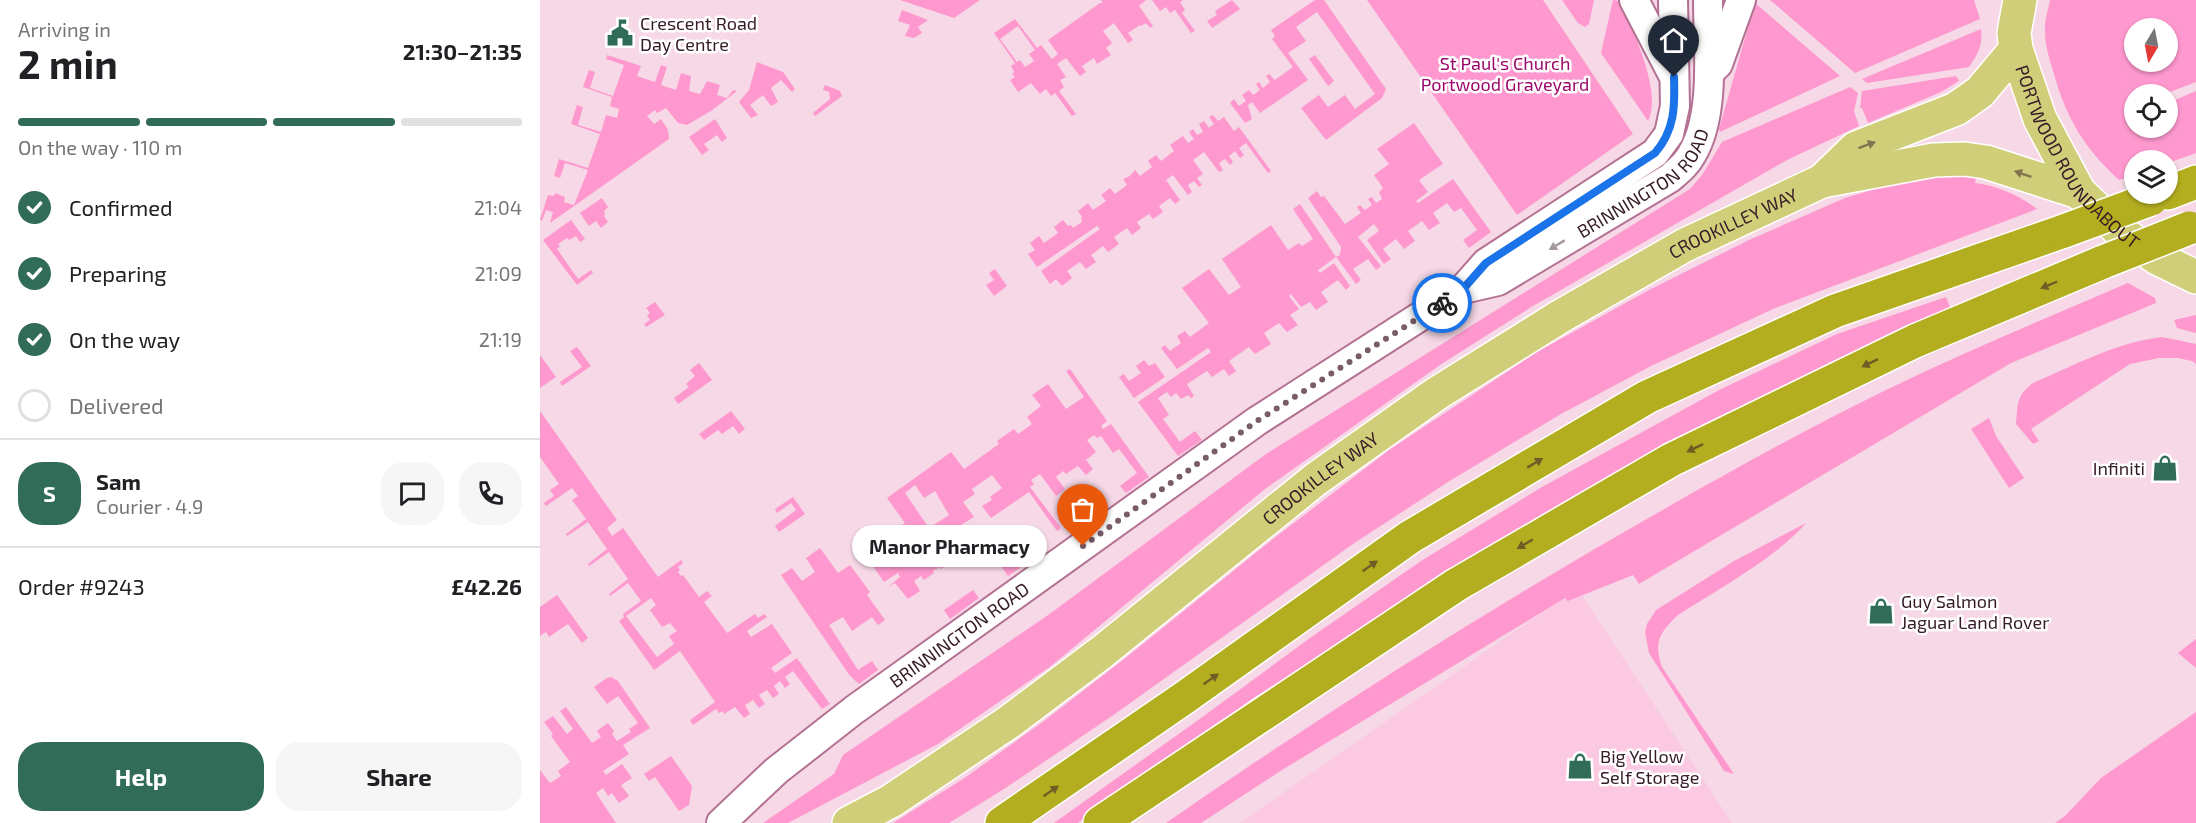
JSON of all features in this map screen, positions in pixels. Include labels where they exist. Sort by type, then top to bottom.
[{"type":"highway","points":[[2178,189],[2196,182]]},
{"type":"highway","points":[[1002,823],[1184,699],[1410,537],[1647,397],[1835,311],[2137,204]]},
{"type":"highway","points":[[1100,823],[1456,585],[1671,460],[1915,341],[2193,227]]},
{"type":"main road","points":[[2000,0],[2015,41]]},
{"type":"main road","name":"PORTWOOD ROUNDABOUT","points":[[2020,0],[2015,41],[2040,119],[2079,192],[2129,238],[2157,258],[2196,277]]},
{"type":"main road","name":"CROOKILLEY WAY","points":[[1822,181],[1856,148],[1956,109],[1980,92],[2015,41]]},
{"type":"main road","name":"CROOKILLEY WAY","points":[[849,823],[891,801],[1009,722],[1101,652],[1316,479],[1436,394],[1562,316],[1684,245],[1822,181],[1934,160],[1964,159],[1998,164],[2079,192]]},
{"type":"street","points":[[1634,0],[1674,77]]},
{"type":"street","name":"BRINNINGTON ROAD","points":[[727,817],[776,771],[854,710],[1257,421],[1463,289],[1486,263],[1655,153],[1669,134],[1673,121],[1673,0]]},
{"type":"street","name":"BRINNINGTON ROAD","points":[[1463,289],[1498,281],[1670,178],[1691,156],[1699,141],[1705,117],[1708,74],[1708,0]]},
{"type":"street","points":[[1708,74],[1718,64],[1741,0]]},
{"type":"shaded area","points":[[1577,588],[1732,823],[1240,823]]},
{"type":"green space","points":[[900,0],[980,0],[954,18]]},
{"type":"green space","points":[[1101,0],[1146,0],[1139,6],[1153,26],[1150,28],[1146,23],[1128,33],[1133,40],[1128,43],[1114,23],[1103,31],[1112,43],[1106,48],[1111,55],[1097,64],[1094,58],[1082,66],[1086,72],[1080,76],[1066,58],[1057,64],[1066,77],[1060,80],[1064,87],[1059,91],[1076,114],[1072,116],[1055,93],[1051,96],[1046,89],[1040,94],[1031,83],[1018,92],[1010,80],[1015,77],[1011,66],[1015,63],[994,33],[1015,19],[1037,48],[1041,45],[1052,59],[1058,54],[1048,40],[1103,3]],"holes":[[[1018,26],[1035,50],[1029,54],[1034,61],[1025,67],[1020,60],[1017,62],[1000,39]]]},
{"type":"green space","points":[[1152,0],[1183,0],[1180,2],[1185,10],[1182,13],[1195,31],[1191,33],[1175,10],[1170,13],[1166,7],[1160,11]]},
{"type":"green space","points":[[1232,0],[1240,9],[1212,28],[1207,21],[1217,15],[1215,11]]},
{"type":"green space","points":[[1315,0],[1324,0],[1386,89],[1382,98],[1326,140],[1301,108],[1319,95],[1328,107],[1345,95],[1355,109],[1375,94],[1317,12],[1296,27],[1306,41],[1288,53],[1308,80],[1260,113],[1252,102],[1248,105],[1252,119],[1245,123],[1230,103],[1234,99],[1239,106],[1246,101],[1242,95],[1249,90],[1253,95],[1260,90],[1256,84],[1259,82],[1263,88],[1270,82],[1266,76],[1269,74],[1275,80],[1293,67],[1272,39],[1275,36],[1271,30]]},
{"type":"green space","name":"St Paul's Church Portwood Graveyard","points":[[1367,0],[1543,0],[1633,134],[1517,215]]},
{"type":"green space","points":[[1562,0],[1594,0],[1589,24],[1585,27],[1578,23]]},
{"type":"green space","points":[[1613,0],[1619,1],[1649,77],[1652,109],[1648,121],[1601,53]]},
{"type":"green space","points":[[1770,0],[1974,0],[1980,19],[1855,73]]},
{"type":"green space","points":[[2050,0],[2196,0],[2196,82],[2178,89],[2178,84],[2124,84],[2124,138],[2178,138],[2178,99],[2196,91],[2196,153],[2178,159],[2178,150],[2124,150],[2124,178],[2119,180],[2096,157],[2078,132],[2064,105],[2048,53],[2045,24]]},
{"type":"green space","points":[[1755,3],[1840,76],[1720,132],[1719,129]]},
{"type":"green space","points":[[902,10],[928,20],[918,27],[922,33],[914,38],[905,36],[910,25],[898,21]]},
{"type":"green space","points":[[1981,29],[1979,49],[1969,67],[1867,83],[1862,79]]},
{"type":"green space","points":[[607,55],[641,66],[637,76],[655,82],[661,65],[667,67],[661,85],[676,90],[681,73],[691,76],[689,91],[700,94],[707,81],[720,85],[717,95],[727,98],[733,90],[737,91],[711,111],[687,125],[678,123],[666,108],[657,113],[655,110],[647,116],[654,124],[661,119],[668,130],[669,139],[550,223],[553,212],[546,210],[542,221],[540,220],[548,195],[554,196],[555,193],[565,197],[564,202],[574,205],[588,170],[565,163],[560,178],[554,176],[559,159],[588,168],[600,134],[571,124],[577,105],[583,107],[578,125],[601,132],[606,115],[617,118],[619,109],[610,106],[612,97],[583,87],[589,70],[595,72],[590,88],[613,96],[624,65],[606,59]]},
{"type":"green space","points":[[1315,55],[1334,81],[1328,86],[1309,59]]},
{"type":"green space","points":[[757,62],[783,72],[795,89],[792,92],[781,80],[771,88],[778,102],[771,106],[763,95],[750,105],[758,115],[751,118],[739,102],[749,90]]},
{"type":"green space","points":[[1956,76],[1959,81],[1941,92],[1868,123],[1860,108],[1862,91]]},
{"type":"green space","points":[[825,85],[840,91],[842,96],[815,116],[813,113],[830,99],[829,92],[823,90]]},
{"type":"green space","points":[[1850,87],[1858,93],[1854,111],[1859,126],[1787,160],[1533,306],[1440,365],[1265,489],[1051,666],[938,744],[788,823],[763,823],[834,774],[843,755],[1051,613],[1266,454],[1690,189],[1702,175],[1722,142]]},
{"type":"green space","points":[[1213,115],[1218,121],[1224,117],[1234,131],[1239,127],[1271,171],[1268,173],[1246,143],[1239,148],[1244,155],[1240,158],[1235,151],[1229,156],[1233,162],[1230,165],[1225,159],[1219,163],[1223,170],[1219,172],[1204,152],[1193,160],[1203,174],[1197,178],[1202,185],[1199,187],[1194,181],[1188,185],[1192,192],[1188,195],[1173,175],[1166,180],[1180,200],[1175,204],[1170,198],[1159,206],[1163,212],[1153,219],[1149,214],[1137,222],[1141,228],[1132,235],[1127,228],[1114,237],[1119,244],[1108,252],[1103,246],[1091,255],[1096,262],[1086,269],[1080,262],[1067,271],[1072,278],[1062,286],[1056,279],[1050,284],[1041,271],[1100,229],[1097,226],[1037,267],[1028,254],[1035,250],[1030,243],[1039,236],[1044,243],[1058,233],[1054,227],[1063,220],[1073,228],[1082,222],[1078,211],[1088,203],[1093,210],[1106,201],[1101,195],[1110,188],[1115,194],[1127,185],[1123,179],[1135,170],[1140,176],[1152,167],[1148,161],[1156,155],[1161,161],[1174,151],[1170,145],[1183,136],[1188,143],[1194,139],[1189,132],[1193,129],[1197,135],[1203,132],[1199,124],[1204,121],[1209,128],[1214,124],[1209,117]]},
{"type":"green space","points":[[715,119],[727,138],[722,142],[717,135],[704,144],[709,150],[702,155],[689,137]]},
{"type":"green space","points":[[1414,123],[1443,164],[1419,180],[1428,192],[1416,201],[1418,203],[1453,179],[1491,232],[1469,248],[1463,240],[1477,230],[1461,208],[1454,212],[1447,203],[1433,213],[1440,223],[1429,230],[1422,221],[1408,231],[1415,241],[1404,249],[1396,239],[1383,249],[1391,259],[1384,264],[1367,240],[1379,231],[1374,224],[1358,237],[1381,266],[1376,270],[1368,259],[1353,269],[1361,280],[1356,284],[1336,257],[1340,255],[1341,247],[1308,198],[1317,191],[1321,197],[1324,196],[1345,224],[1361,213],[1357,207],[1360,205],[1365,210],[1372,205],[1368,199],[1372,197],[1376,203],[1382,199],[1379,192],[1383,188],[1374,175],[1389,164],[1377,149]]},
{"type":"green space","points":[[1977,174],[1975,183],[2008,192],[2037,209],[1773,309],[1651,366],[1561,414],[1448,482],[1353,544],[1112,716],[949,823],[893,823],[966,777],[1044,721],[1389,450],[1537,352],[1649,290],[1749,240],[1845,198],[1919,176]]},
{"type":"green space","points":[[602,198],[608,207],[604,211],[604,216],[608,222],[601,228],[596,221],[589,226],[580,213]]},
{"type":"green space","points":[[1300,204],[1336,257],[1318,270],[1320,273],[1334,263],[1350,286],[1346,290],[1338,280],[1321,292],[1328,302],[1316,310],[1310,302],[1301,307],[1291,294],[1289,296],[1299,309],[1290,315],[1298,325],[1287,332],[1279,323],[1264,333],[1271,344],[1255,354],[1249,347],[1229,361],[1236,371],[1229,376],[1224,369],[1212,377],[1207,371],[1187,384],[1194,396],[1191,398],[1188,395],[1181,399],[1176,393],[1171,397],[1167,392],[1158,398],[1169,415],[1163,419],[1180,442],[1195,431],[1202,440],[1178,456],[1138,402],[1211,352],[1208,348],[1177,369],[1161,348],[1165,345],[1170,351],[1181,343],[1177,336],[1185,331],[1190,337],[1209,323],[1182,288],[1209,269],[1229,295],[1241,287],[1222,259],[1271,225],[1288,250],[1299,243],[1302,246],[1313,239],[1293,209]]},
{"type":"green space","points":[[571,220],[585,239],[580,242],[576,236],[569,240],[567,238],[558,244],[560,246],[557,249],[578,279],[591,270],[593,273],[577,285],[543,240]]},
{"type":"green space","points":[[995,269],[1007,286],[994,296],[986,285],[994,280],[989,273]]},
{"type":"green space","points":[[2128,283],[2155,298],[2156,303],[2011,363],[1639,584],[1633,575],[1568,601],[1565,598],[1282,770],[1201,823],[1166,823],[1409,662],[1533,585],[1715,481],[1799,434],[1884,391]]},
{"type":"green space","points":[[1946,297],[1950,307],[1876,342],[1430,587],[1255,697],[1078,823],[1054,823],[1310,638],[1421,561],[1542,487],[1719,390],[1837,334]]},
{"type":"green space","points":[[655,302],[665,315],[646,327],[644,324],[650,320],[647,315],[650,313],[646,308]]},
{"type":"green space","points":[[2196,315],[2196,333],[2177,328],[2174,320]]},
{"type":"green space","points":[[2162,337],[2196,344],[2196,364],[2178,358],[2159,358],[2130,364],[2031,429],[2039,441],[2033,444],[2016,424],[2021,396],[2033,383],[2112,349]]},
{"type":"green space","points":[[577,347],[591,366],[562,386],[560,382],[582,367],[570,351]]},
{"type":"green space","points":[[540,355],[556,377],[540,388]]},
{"type":"green space","points":[[1144,360],[1149,366],[1155,363],[1165,377],[1134,398],[1119,377],[1124,374],[1129,381],[1141,373],[1136,366]]},
{"type":"green space","points":[[699,363],[712,380],[678,404],[674,398],[689,387],[686,384],[695,376],[690,370]]},
{"type":"green space","points":[[1070,369],[1107,421],[1101,426],[1103,429],[1111,424],[1149,477],[1126,493],[1120,486],[1137,473],[1119,449],[1113,453],[1101,436],[1097,438],[1094,435],[1087,440],[1096,452],[1086,460],[1093,469],[1086,475],[1078,466],[1066,474],[1063,471],[1056,477],[1065,489],[1056,496],[1040,474],[1031,480],[1034,484],[1030,487],[1061,528],[1057,531],[1029,492],[991,518],[982,506],[992,500],[990,497],[1002,488],[992,475],[972,489],[975,494],[963,502],[974,517],[958,527],[963,535],[944,548],[953,561],[933,571],[934,573],[924,580],[921,576],[914,581],[920,591],[908,599],[895,583],[888,587],[900,577],[898,573],[884,582],[866,556],[880,547],[872,535],[886,526],[891,532],[905,523],[887,498],[951,452],[964,469],[999,444],[997,441],[1014,429],[1018,434],[1032,424],[1027,417],[1041,406],[1032,395],[1048,384],[1066,409],[1084,397],[1066,371]],"holes":[[[915,485],[924,498],[935,491],[949,515],[929,528],[905,493]]]},
{"type":"green space","points":[[540,411],[617,520],[607,528],[612,536],[623,528],[658,577],[681,560],[683,563],[678,567],[680,570],[678,572],[681,576],[683,575],[699,597],[707,591],[712,596],[704,602],[727,633],[755,614],[758,618],[764,614],[767,617],[747,631],[751,637],[772,624],[792,653],[771,668],[775,673],[797,658],[830,704],[822,709],[793,671],[785,677],[790,684],[785,688],[780,681],[774,686],[779,694],[773,698],[767,690],[759,695],[765,704],[759,708],[753,700],[745,705],[750,714],[744,718],[735,707],[724,714],[723,711],[719,713],[716,709],[693,725],[690,720],[715,702],[680,651],[654,670],[619,621],[624,617],[623,614],[641,601],[628,583],[610,596],[609,594],[628,579],[609,552],[589,566],[588,564],[607,549],[588,522],[567,536],[566,534],[586,519],[572,500],[578,496],[572,488],[546,506],[544,503],[554,496],[550,490],[559,484],[540,457]],"holes":[[[651,598],[656,605],[650,610],[662,627],[670,623],[677,631],[669,636],[674,644],[657,657],[626,616]]]},
{"type":"green space","points":[[731,411],[745,429],[739,434],[733,426],[722,434],[718,430],[704,440],[699,434]]},
{"type":"green space","points":[[1989,418],[1996,436],[2024,478],[2009,488],[1971,429]]},
{"type":"green space","points":[[793,497],[805,514],[779,532],[775,526],[796,510],[791,503],[777,513],[775,509]]},
{"type":"green space","points":[[1806,523],[1763,561],[1678,615],[1663,632],[1658,644],[1662,667],[1734,774],[1724,771],[1649,653],[1645,632],[1647,624],[1656,610],[1734,561]]},
{"type":"green space","points":[[820,548],[838,573],[850,565],[870,592],[867,595],[885,620],[878,625],[872,617],[852,631],[843,617],[829,625],[858,670],[872,661],[878,670],[859,684],[850,676],[781,575],[792,568],[802,581],[815,572],[806,558]]},
{"type":"green space","points":[[999,553],[1008,565],[1020,557],[1026,564],[1008,576],[994,556]]},
{"type":"green space","points":[[973,590],[979,598],[950,619],[944,610]]},
{"type":"green space","points":[[557,595],[588,638],[582,643],[568,624],[549,637],[546,632],[540,636],[540,607]]},
{"type":"green space","points":[[2196,639],[2196,668],[2178,653]]},
{"type":"green space","points":[[611,677],[618,681],[650,728],[623,745],[629,754],[603,771],[606,775],[622,764],[632,778],[621,785],[629,796],[619,803],[612,793],[608,796],[603,788],[596,793],[616,823],[540,823],[540,770],[550,783],[561,776],[558,771],[570,762],[544,722],[553,716],[567,734],[573,729],[560,711],[566,707],[592,743],[601,737],[597,731],[608,723],[617,741],[631,732],[629,729],[638,723],[618,696],[607,704],[594,687]]},
{"type":"green space","points":[[2196,712],[2196,823],[2055,823],[2065,816],[2101,778]]},
{"type":"green space","points":[[671,756],[692,786],[689,805],[679,811],[655,777],[649,781],[644,774]]},
{"type":"way so far","points":[[1083,546],[1257,421],[1442,303]]},
{"type":"place","name":"Crescent Road Day Centre","points":[[620,33]]},
{"type":"place","name":"Infiniti","points":[[2165,468]]},
{"type":"place","name":"Manor Pharmacy","points":[[1083,546]]},
{"type":"place","name":"Guy Salmon Jaguar Land Rover","points":[[1881,611]]},
{"type":"place","name":"Big Yellow Self Storage","points":[[1580,766]]},
{"type":"route","points":[[1442,303],[1463,289],[1486,263],[1655,153],[1669,134],[1673,121],[1674,77]]}]
